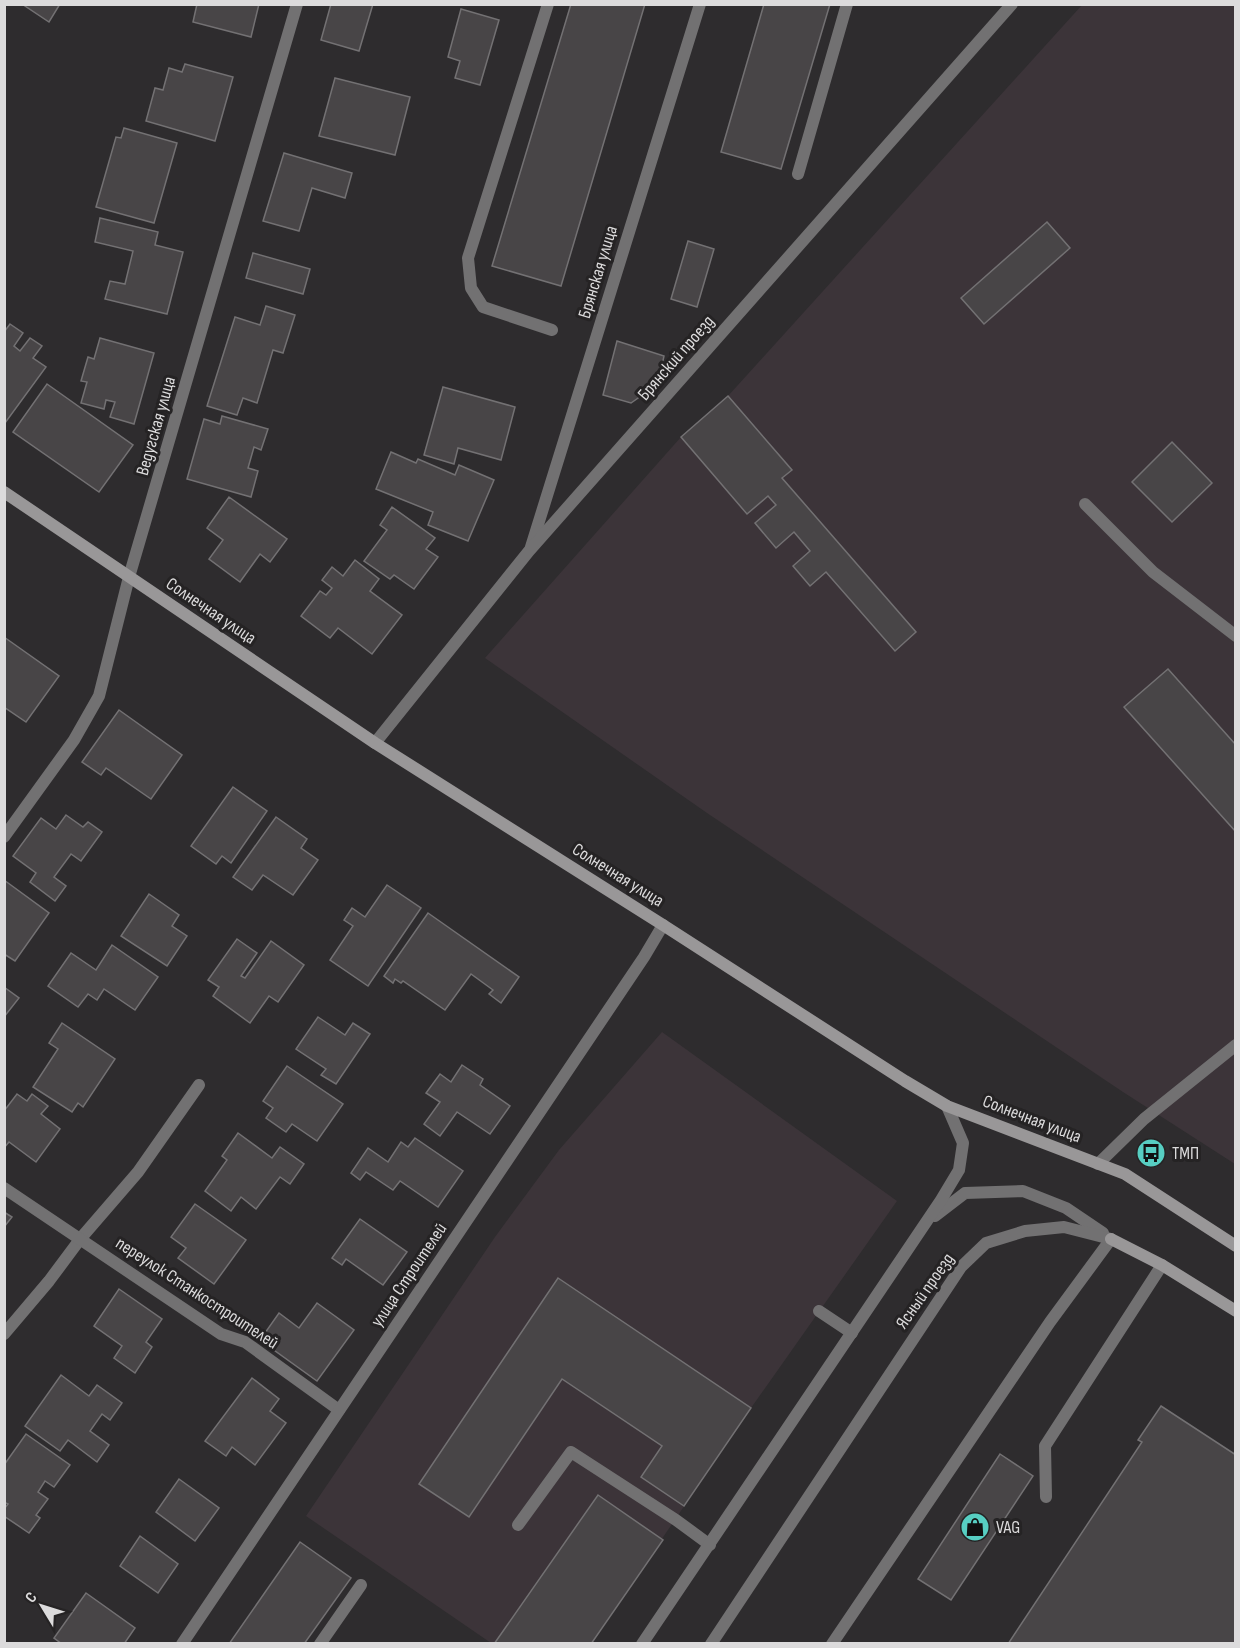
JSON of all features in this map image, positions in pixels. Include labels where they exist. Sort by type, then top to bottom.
[{"type":"main road","name":"Солнечная улица","points":[[4,492],[375,743],[905,1081],[947,1106],[1125,1174],[1236,1246]]},
{"type":"main road","points":[[1111,1239],[1162,1265],[1236,1311]]},
{"type":"street","name":"Ведугская улица","points":[[4,837],[74,740],[99,696],[129,577],[297,4]]},
{"type":"street","points":[[548,4],[468,258],[471,288],[483,307],[552,330]]},
{"type":"street","name":"Брянская улица","points":[[530,551],[700,4]]},
{"type":"street","points":[[798,174],[847,4]]},
{"type":"street","name":"Брянский проезд","points":[[375,743],[530,551],[1012,4]]},
{"type":"street","points":[[1085,504],[1153,572],[1236,636]]},
{"type":"street","name":"улица Строителей","points":[[182,1644],[645,957],[663,925]]},
{"type":"street","points":[[1098,1164],[1144,1119],[1236,1045]]},
{"type":"street","points":[[4,1334],[49,1281],[81,1238],[138,1172],[199,1085]]},
{"type":"street","name":"Ясный проезд","points":[[642,1644],[959,1170],[963,1143],[947,1106]]},
{"type":"street","name":"переулок Станкостроителей","points":[[4,1188],[221,1334],[245,1342],[339,1410]]},
{"type":"street","name":"Ясный проезд","points":[[925,1223],[965,1193],[1023,1191],[1066,1208],[1111,1239]]},
{"type":"street","name":"Ясный проезд","points":[[711,1644],[961,1267],[987,1243],[1025,1231],[1064,1227],[1111,1239]]},
{"type":"street","points":[[832,1644],[1050,1322],[1111,1239]]},
{"type":"street","points":[[1046,1497],[1045,1446],[1162,1265]]},
{"type":"street","points":[[819,1311],[852,1333]]},
{"type":"street","points":[[518,1525],[571,1452],[676,1520],[710,1545]]},
{"type":"street","points":[[320,1644],[361,1585]]},
{"type":"shaded area","points":[[1082,5],[1235,5],[1235,1164],[1123,1092],[707,813],[485,658],[681,437],[728,396]]},
{"type":"shaded area","points":[[662,1032],[897,1201],[751,1408],[591,1643],[491,1643],[306,1516],[495,1237],[559,1150]]},
{"type":"building","points":[[22,4],[60,4],[49,22]]},
{"type":"building","points":[[197,4],[259,4],[251,37],[193,22]]},
{"type":"building","points":[[331,4],[373,4],[359,51],[321,40]]},
{"type":"building","points":[[571,4],[645,4],[561,286],[492,266]]},
{"type":"building","points":[[764,4],[830,4],[781,169],[721,152]]},
{"type":"building","points":[[461,9],[499,20],[480,85],[455,78],[460,61],[448,57]]},
{"type":"building","points":[[185,64],[233,77],[215,141],[146,121],[155,88],[163,90],[169,68],[182,72]]},
{"type":"building","points":[[335,78],[410,97],[395,155],[319,136]]},
{"type":"building","points":[[124,128],[177,143],[154,223],[96,207],[116,137],[121,138]]},
{"type":"building","points":[[284,153],[352,173],[345,198],[312,188],[299,231],[263,221]]},
{"type":"building","points":[[100,218],[158,232],[155,245],[183,252],[167,314],[105,299],[110,281],[125,284],[133,251],[95,242]]},
{"type":"building","points":[[1047,222],[1070,248],[984,324],[961,298]]},
{"type":"building","points":[[688,241],[714,249],[697,307],[671,299]]},
{"type":"building","points":[[253,253],[310,269],[303,294],[246,278]]},
{"type":"building","points":[[266,306],[295,315],[283,353],[273,350],[257,403],[243,398],[237,415],[207,406],[235,317],[260,325]]},
{"type":"building","points":[[10,324],[23,333],[14,346],[20,351],[30,338],[42,346],[33,358],[46,367],[5,423],[4,332]]},
{"type":"building","points":[[100,338],[154,353],[134,424],[110,417],[115,402],[106,400],[104,409],[81,403],[87,382],[81,381],[88,357],[94,359]]},
{"type":"building","points":[[617,341],[664,356],[658,384],[631,403],[603,395]]},
{"type":"building","points":[[47,384],[133,445],[99,492],[13,432]]},
{"type":"building","points":[[443,387],[515,407],[501,460],[458,448],[454,464],[424,455]]},
{"type":"building","points":[[728,396],[792,470],[782,478],[916,632],[895,651],[826,572],[810,586],[793,566],[810,551],[794,532],[776,548],[755,523],[776,505],[768,496],[747,514],[681,437]]},
{"type":"building","points":[[222,416],[268,429],[261,450],[254,447],[248,468],[258,471],[251,497],[187,479],[204,419],[220,424]]},
{"type":"building","points":[[1172,442],[1212,483],[1172,522],[1132,482]]},
{"type":"building","points":[[391,452],[416,463],[418,459],[455,475],[459,465],[494,480],[468,541],[428,525],[433,512],[376,489]]},
{"type":"building","points":[[229,497],[287,539],[270,562],[260,554],[240,582],[209,559],[223,540],[207,528]]},
{"type":"building","points":[[392,507],[435,538],[426,549],[438,557],[414,589],[394,575],[390,579],[364,561],[387,530],[380,525]]},
{"type":"building","points":[[355,560],[379,579],[370,591],[402,615],[372,654],[338,628],[330,638],[301,616],[320,591],[326,595],[332,588],[322,580],[332,567],[343,576]]},
{"type":"building","points":[[4,637],[59,676],[26,722],[4,707]]},
{"type":"building","points":[[1168,669],[1236,745],[1236,832],[1124,707]]},
{"type":"building","points":[[119,710],[182,755],[151,799],[106,768],[101,775],[82,762]]},
{"type":"building","points":[[233,787],[267,811],[231,863],[222,856],[216,864],[191,846]]},
{"type":"building","points":[[66,815],[83,827],[88,822],[102,832],[81,861],[71,854],[54,877],[66,886],[55,901],[30,882],[36,873],[13,856],[41,818],[56,829]]},
{"type":"building","points":[[276,817],[307,839],[301,848],[318,860],[293,895],[263,875],[252,890],[233,877]]},
{"type":"building","points":[[4,880],[49,913],[15,961],[4,954]]},
{"type":"building","points":[[387,885],[421,908],[368,986],[330,960],[353,926],[344,920],[352,908],[365,917]]},
{"type":"building","points":[[149,894],[179,915],[172,926],[187,936],[167,966],[121,936]]},
{"type":"building","points":[[428,913],[519,977],[501,1003],[489,994],[493,990],[471,974],[445,1010],[403,981],[401,983],[395,979],[393,983],[384,976]]},
{"type":"building","points":[[237,939],[257,953],[241,976],[245,978],[271,941],[304,965],[278,1002],[269,996],[250,1023],[213,996],[219,987],[208,980]]},
{"type":"building","points":[[112,945],[158,977],[135,1010],[104,989],[97,1000],[88,994],[78,1007],[48,986],[71,953],[96,970]]},
{"type":"building","points":[[4,987],[19,998],[4,1017]]},
{"type":"building","points":[[318,1017],[345,1035],[353,1023],[370,1034],[336,1084],[321,1075],[326,1069],[296,1049]]},
{"type":"building","points":[[62,1023],[115,1059],[83,1107],[78,1103],[72,1112],[33,1087],[58,1049],[49,1043]]},
{"type":"building","points":[[462,1065],[483,1079],[480,1085],[510,1106],[490,1134],[457,1112],[440,1136],[424,1124],[440,1102],[426,1093],[440,1074],[451,1082]]},
{"type":"building","points":[[287,1066],[343,1104],[317,1141],[292,1124],[286,1132],[266,1118],[273,1108],[263,1101]]},
{"type":"building","points":[[17,1094],[27,1101],[32,1094],[48,1106],[41,1114],[60,1129],[36,1162],[9,1142],[4,1148],[4,1111]]},
{"type":"building","points":[[238,1133],[272,1158],[280,1147],[304,1164],[290,1184],[280,1177],[256,1209],[241,1197],[231,1211],[205,1191],[227,1160],[222,1156]]},
{"type":"building","points":[[415,1138],[463,1171],[438,1207],[400,1181],[393,1190],[366,1172],[360,1180],[351,1173],[368,1148],[388,1162],[401,1142],[408,1147]]},
{"type":"building","points":[[195,1204],[246,1240],[214,1284],[178,1258],[186,1248],[171,1237]]},
{"type":"building","points":[[4,1212],[12,1217],[4,1227]]},
{"type":"building","points":[[360,1219],[407,1252],[383,1285],[346,1259],[342,1265],[332,1258]]},
{"type":"building","points":[[558,1278],[751,1408],[684,1506],[641,1477],[662,1446],[562,1379],[469,1517],[419,1484]]},
{"type":"building","points":[[119,1289],[162,1319],[146,1342],[152,1347],[135,1373],[114,1358],[122,1346],[94,1326]]},
{"type":"building","points":[[317,1303],[354,1330],[317,1381],[260,1340],[279,1313],[299,1328]]},
{"type":"building","points":[[61,1375],[89,1396],[97,1385],[122,1403],[110,1420],[102,1414],[90,1431],[109,1445],[97,1462],[68,1440],[60,1451],[25,1426]]},
{"type":"building","points":[[252,1378],[279,1399],[270,1411],[286,1423],[255,1465],[232,1447],[226,1456],[205,1441]]},
{"type":"building","points":[[1161,1406],[1236,1455],[1236,1644],[1008,1644],[1142,1442],[1138,1440]]},
{"type":"building","points":[[26,1434],[70,1465],[54,1487],[45,1481],[38,1492],[48,1499],[36,1515],[40,1518],[29,1533],[4,1516],[4,1509],[8,1504],[4,1502],[4,1465]]},
{"type":"building","points":[[1000,1454],[1033,1476],[951,1600],[918,1579]]},
{"type":"building","points":[[179,1479],[219,1508],[195,1541],[156,1512]]},
{"type":"building","points":[[598,1495],[663,1540],[591,1644],[494,1644]]},
{"type":"building","points":[[140,1536],[178,1564],[158,1593],[120,1566]]},
{"type":"building","points":[[300,1542],[351,1578],[304,1644],[229,1644]]},
{"type":"building","points":[[86,1593],[135,1628],[124,1644],[62,1644],[54,1638]]},
{"type":"place","name":"ТМП","points":[[1151,1153]]},
{"type":"place","name":"VAG","points":[[975,1527]]}]
